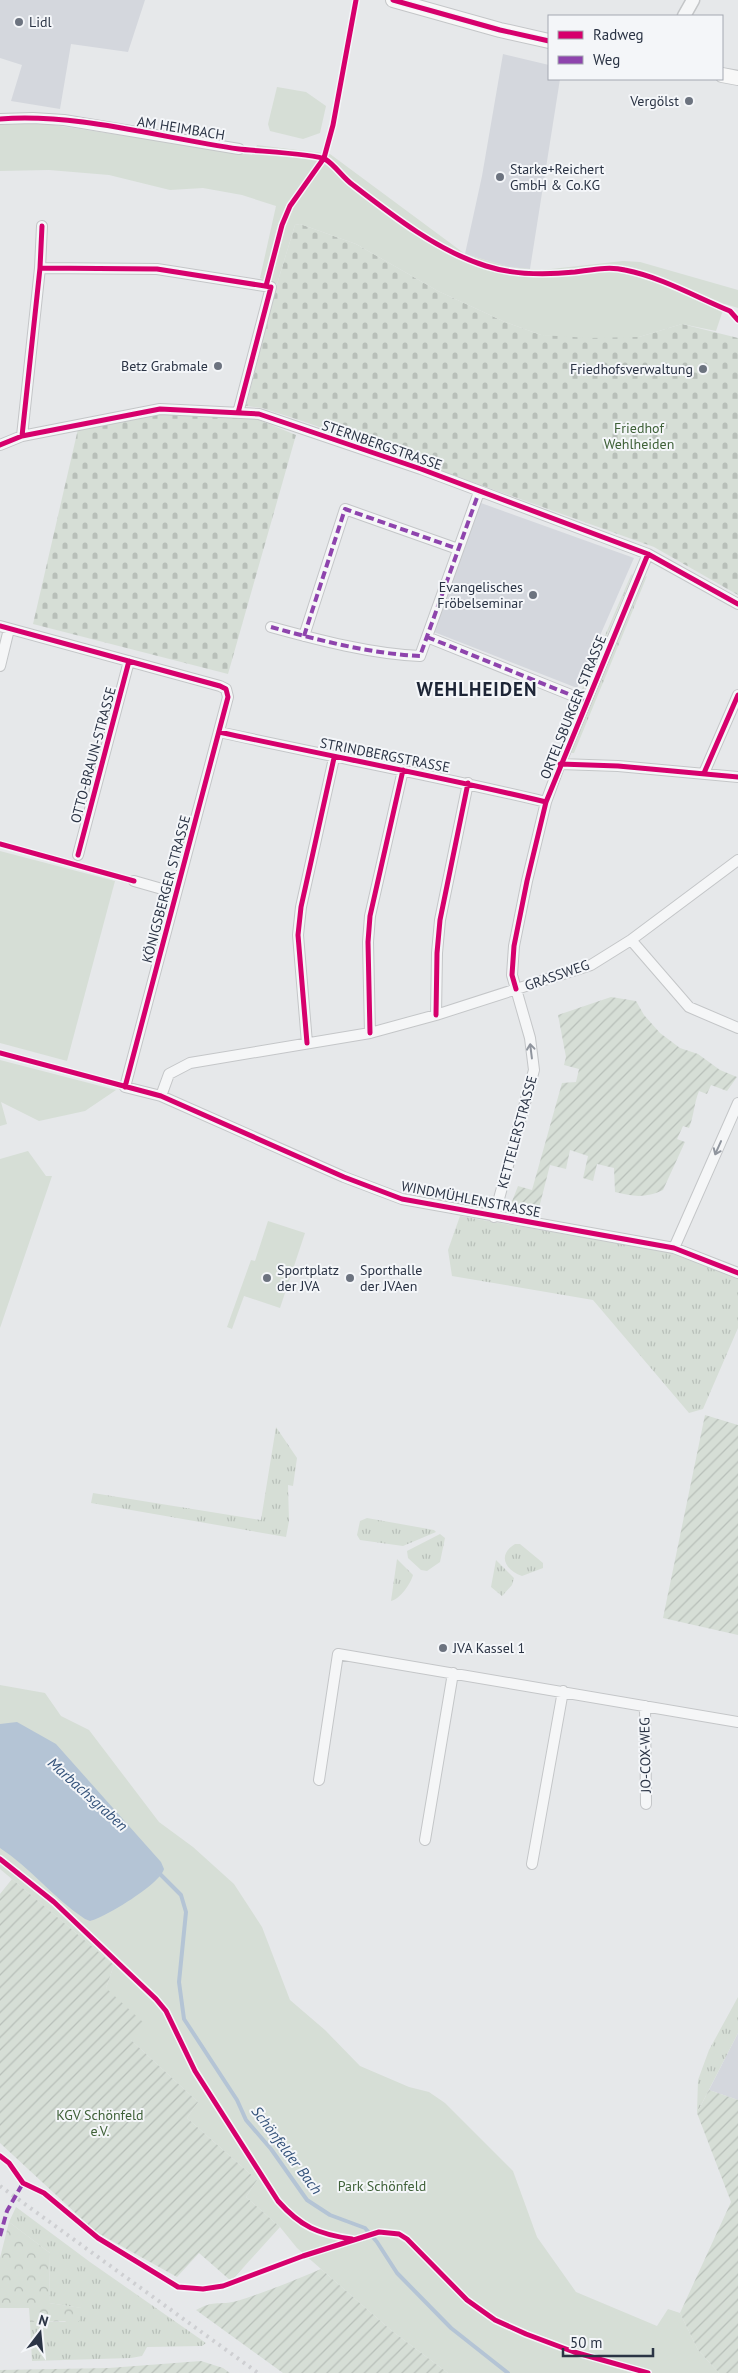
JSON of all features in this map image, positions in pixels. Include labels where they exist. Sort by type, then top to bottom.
[{"type":"main road","points":[[393,0],[500,30],[548,40]]},
{"type":"main road","points":[[723,75],[738,78]]},
{"type":"street","points":[[685,15],[693,0]]},
{"type":"street","name":"AM HEIMBACH","points":[[0,119],[33,118],[64,120],[239,149]]},
{"type":"street","points":[[22,436],[40,268],[42,226]]},
{"type":"street","points":[[40,268],[157,269],[272,287],[238,412]]},
{"type":"street","name":"STERNBERGSTRASSE","points":[[0,445],[22,436],[160,409],[259,414],[421,469],[648,554],[738,604]]},
{"type":"street","points":[[271,627],[304,636],[403,655],[420,656],[479,492]]},
{"type":"street","points":[[304,636],[345,509],[458,549]]},
{"type":"street","name":"ORTELSBURGER STRASSE","points":[[516,989],[512,975],[514,946],[546,802],[560,764],[648,554]]},
{"type":"street","points":[[0,666],[5,627],[129,661]]},
{"type":"street","points":[[427,637],[586,701]]},
{"type":"street","name":"KÖNIGSBERGER STRASSE","points":[[124,1086],[228,697],[226,690],[220,686],[129,661]]},
{"type":"street","name":"OTTO-BRAUN-STRASSE","points":[[78,855],[129,661]]},
{"type":"street","points":[[704,773],[738,694]]},
{"type":"street","name":"STRINDBERGSTRASSE","points":[[219,732],[334,758],[468,783],[546,802]]},
{"type":"street","points":[[307,1043],[298,935],[301,908],[334,758]]},
{"type":"street","points":[[560,764],[704,773],[738,777]]},
{"type":"street","points":[[370,1033],[368,942],[370,916],[402,770]]},
{"type":"street","points":[[436,1016],[437,953],[440,920],[468,783]]},
{"type":"street","name":"GRASSWEG","points":[[161,1096],[168,1074],[190,1063],[370,1033],[436,1016],[591,965],[631,940],[738,860]]},
{"type":"street","points":[[134,881],[176,893]]},
{"type":"street","points":[[631,940],[689,1007],[738,1028]]},
{"type":"street","name":"KETTELERSTRASSE","points":[[494,1217],[534,1070],[530,1038],[516,989]]},
{"type":"street","name":"WINDMÜHLENSTRASSE","points":[[124,1086],[161,1096],[344,1177],[402,1199],[674,1248],[738,1273]]},
{"type":"street","points":[[674,1248],[738,1103]]},
{"type":"street","points":[[319,1780],[338,1654],[738,1722]]},
{"type":"street","points":[[425,1840],[453,1673]]},
{"type":"street","points":[[532,1864],[563,1691]]},
{"type":"street","name":"JO-COX-WEG","points":[[645,1706],[646,1804]]},
{"type":"shaded area","points":[[0,0],[145,0],[128,52],[71,44],[60,109],[11,101],[22,65],[0,58]]},
{"type":"shaded area","points":[[503,54],[548,65],[548,80],[560,80],[530,269],[509,267],[465,254],[482,176]]},
{"type":"shaded area","name":"Evangelisches Fröbelseminar","points":[[481,503],[634,558],[577,688],[434,632]]},
{"type":"shaded area","points":[[738,2033],[738,2100],[709,2090]]},
{"type":"green space","points":[[277,87],[306,92],[326,106],[320,133],[303,139],[270,131],[268,124]]},
{"type":"green space","points":[[0,124],[47,124],[252,155],[257,145],[330,154],[465,254],[509,267],[542,270],[623,261],[640,262],[738,290],[738,308],[725,304],[716,331],[682,324],[639,337],[589,338],[541,335],[505,322],[438,291],[356,244],[300,224],[295,225],[277,284],[260,278],[276,206],[242,195],[203,188],[170,190],[109,175],[49,170],[0,171]]},
{"type":"green space","name":"Friedhof Wehlheiden","points":[[300,224],[356,244],[438,291],[505,322],[541,335],[639,337],[682,324],[738,338],[738,595],[654,547],[305,422],[262,408],[246,406],[277,284],[295,225]]},
{"type":"green space","points":[[162,414],[257,419],[296,435],[228,674],[33,624],[78,429]]},
{"type":"green space","points":[[633,574],[584,689],[582,689],[631,575]]},
{"type":"green space","points":[[647,576],[574,753],[571,753],[645,577]]},
{"type":"green space","points":[[0,851],[115,881],[67,1061],[0,1043]]},
{"type":"green space","points":[[611,997],[636,1001],[644,1015],[660,1033],[680,1048],[698,1054],[720,1070],[737,1077],[727,1091],[711,1085],[707,1094],[699,1091],[689,1128],[683,1126],[677,1139],[685,1142],[663,1190],[640,1196],[615,1192],[614,1168],[597,1164],[593,1181],[583,1178],[588,1156],[570,1150],[566,1169],[550,1165],[539,1208],[511,1204],[518,1186],[532,1190],[562,1083],[576,1082],[579,1069],[564,1065],[566,1057],[558,1015]]},
{"type":"green space","points":[[0,1060],[116,1090],[85,1111],[39,1121],[1,1102],[7,1124],[0,1126]]},
{"type":"green space","points":[[28,1151],[46,1176],[52,1176],[0,1328],[0,1159]]},
{"type":"green space","points":[[460,1216],[673,1253],[738,1278],[738,1328],[703,1409],[689,1413],[593,1300],[452,1276],[448,1250]]},
{"type":"green space","name":"Sportplatz der JVA","points":[[268,1221],[305,1233],[280,1308],[244,1296],[232,1329],[227,1327],[251,1260],[255,1261]]},
{"type":"green space","points":[[705,1415],[738,1425],[738,1635],[663,1618]]},
{"type":"green space","points":[[276,1427],[297,1458],[293,1486],[288,1485],[289,1521],[286,1537],[91,1503],[93,1493],[261,1520]]},
{"type":"green space","points":[[367,1518],[434,1530],[436,1532],[403,1546],[360,1540],[357,1535],[360,1521]]},
{"type":"green space","points":[[440,1534],[445,1538],[440,1562],[427,1571],[421,1570],[408,1558],[407,1551]]},
{"type":"green space","points":[[515,1544],[520,1544],[543,1563],[543,1568],[522,1576],[511,1570],[505,1562],[505,1557],[509,1548]]},
{"type":"green space","points":[[397,1559],[413,1575],[404,1591],[398,1598],[391,1601]]},
{"type":"green space","points":[[496,1560],[514,1578],[512,1585],[502,1596],[491,1587]]},
{"type":"green space","name":"Park Schönfeld","points":[[0,1685],[45,1693],[61,1716],[89,1730],[159,1822],[193,1847],[234,1884],[262,1927],[290,2000],[325,2030],[360,2066],[409,2087],[429,2092],[445,2103],[513,2171],[537,2237],[576,2292],[657,2326],[668,2309],[680,2313],[698,2350],[719,2373],[448,2373],[392,2331],[297,2248],[280,2227],[246,2197],[257,2180],[187,2118],[198,2102],[131,2040],[106,1988],[114,1965],[0,1869]]},
{"type":"green space","name":"KGV Schönfeld e.V.","points":[[12,1879],[114,1965],[106,1988],[144,2023],[131,2040],[198,2102],[187,2118],[257,2180],[246,2197],[280,2227],[231,2281],[199,2253],[177,2277],[96,2232],[0,2143],[0,1894]]},
{"type":"green space","points":[[738,1997],[738,2033],[697,2113],[698,2080],[709,2050]]},
{"type":"green space","points":[[709,2090],[738,2100],[738,2373],[719,2373],[698,2350],[680,2313],[731,2202],[697,2113]]},
{"type":"green space","points":[[16,2207],[90,2262],[206,2343],[202,2346],[147,2347],[142,2356],[131,2358],[32,2361],[30,2322],[65,2322],[81,2308],[49,2303],[50,2253],[9,2222]]},
{"type":"green space","points":[[9,2222],[50,2253],[49,2303],[82,2308],[79,2321],[30,2322],[29,2308],[0,2308],[0,2258]]},
{"type":"green space","points":[[321,2269],[392,2331],[448,2373],[283,2373],[196,2310],[208,2305],[248,2298]]},
{"type":"green space","points":[[201,2361],[223,2368],[230,2373],[0,2373],[0,2370],[109,2368]]},
{"type":"water","name":"Marbachsgraben","points":[[17,1722],[56,1744],[161,1862],[164,1869],[153,1883],[143,1891],[98,1918],[90,1921],[85,1919],[0,1848],[0,1724]]},
{"type":"waterway","name":"Schönfelder Bach","points":[[158,1872],[181,1895],[186,1912],[179,1982],[184,2019],[237,2100],[246,2120],[271,2149],[307,2200],[330,2215],[365,2228],[377,2242],[397,2273],[451,2328],[508,2373]]},
{"type":"railway","points":[[0,2186],[258,2373]]},
{"type":"marked path","points":[[271,627],[364,649],[420,656],[479,492]]},
{"type":"marked path","points":[[304,636],[345,509],[458,549]]},
{"type":"marked path","points":[[427,637],[586,701]]},
{"type":"marked path","points":[[0,2236],[7,2211],[23,2183]]},
{"type":"cycle path","points":[[266,286],[282,225],[290,206],[324,158],[333,125],[356,0]]},
{"type":"cycle path","points":[[393,0],[500,30],[548,41]]},
{"type":"cycle path","points":[[0,119],[30,118],[90,123],[239,149],[319,157],[329,162],[349,182],[416,232],[468,259],[497,269],[530,274],[564,273],[606,268],[625,270],[652,277],[730,311],[738,320]]},
{"type":"cycle path","points":[[22,436],[40,268],[42,226]]},
{"type":"cycle path","points":[[40,268],[157,269],[271,287],[238,413]]},
{"type":"cycle path","points":[[0,445],[22,436],[160,409],[259,414],[421,469],[648,554],[738,604]]},
{"type":"cycle path","points":[[516,989],[512,975],[514,946],[546,802],[648,554]]},
{"type":"cycle path","points":[[0,626],[226,689],[228,697],[125,1087]]},
{"type":"cycle path","points":[[78,855],[129,661]]},
{"type":"cycle path","points":[[704,773],[738,695]]},
{"type":"cycle path","points":[[219,732],[465,783],[546,802]]},
{"type":"cycle path","points":[[307,1043],[298,935],[301,907],[334,758]]},
{"type":"cycle path","points":[[560,764],[618,766],[738,777]]},
{"type":"cycle path","points":[[370,1033],[368,942],[370,916],[403,770]]},
{"type":"cycle path","points":[[436,1015],[437,953],[440,920],[468,783]]},
{"type":"cycle path","points":[[0,844],[134,881]]},
{"type":"cycle path","points":[[0,1053],[161,1096],[344,1177],[402,1199],[674,1248],[738,1273]]},
{"type":"cycle path","points":[[0,1859],[54,1902],[156,1999],[166,2011],[195,2071],[278,2201],[286,2210],[303,2223],[320,2232],[352,2239]]},
{"type":"cycle path","points":[[0,2156],[9,2163],[23,2183],[44,2193],[98,2238],[178,2287],[203,2289],[223,2286],[303,2256],[379,2232],[399,2234],[407,2239],[467,2300],[495,2320],[574,2352],[648,2373]]},
{"type":"place","name":"Lidl","points":[[19,22]]},
{"type":"place","name":"Vergölst","points":[[689,101]]},
{"type":"place","name":"Starke+Reichert GmbH & Co.KG","points":[[500,177]]},
{"type":"place","name":"Betz Grabmale","points":[[218,366]]},
{"type":"place","name":"Friedhofsverwaltung","points":[[703,369]]},
{"type":"place","name":"Evangelisches Fröbelseminar","points":[[533,595]]},
{"type":"place","name":"Sportplatz der JVA","points":[[267,1278]]},
{"type":"place","name":"Sporthalle der JVAen","points":[[350,1278]]},
{"type":"place","name":"JVA Kassel 1","points":[[443,1648]]},
{"type":"district","name":"WEHLHEIDEN","points":[[477,689]]}]
